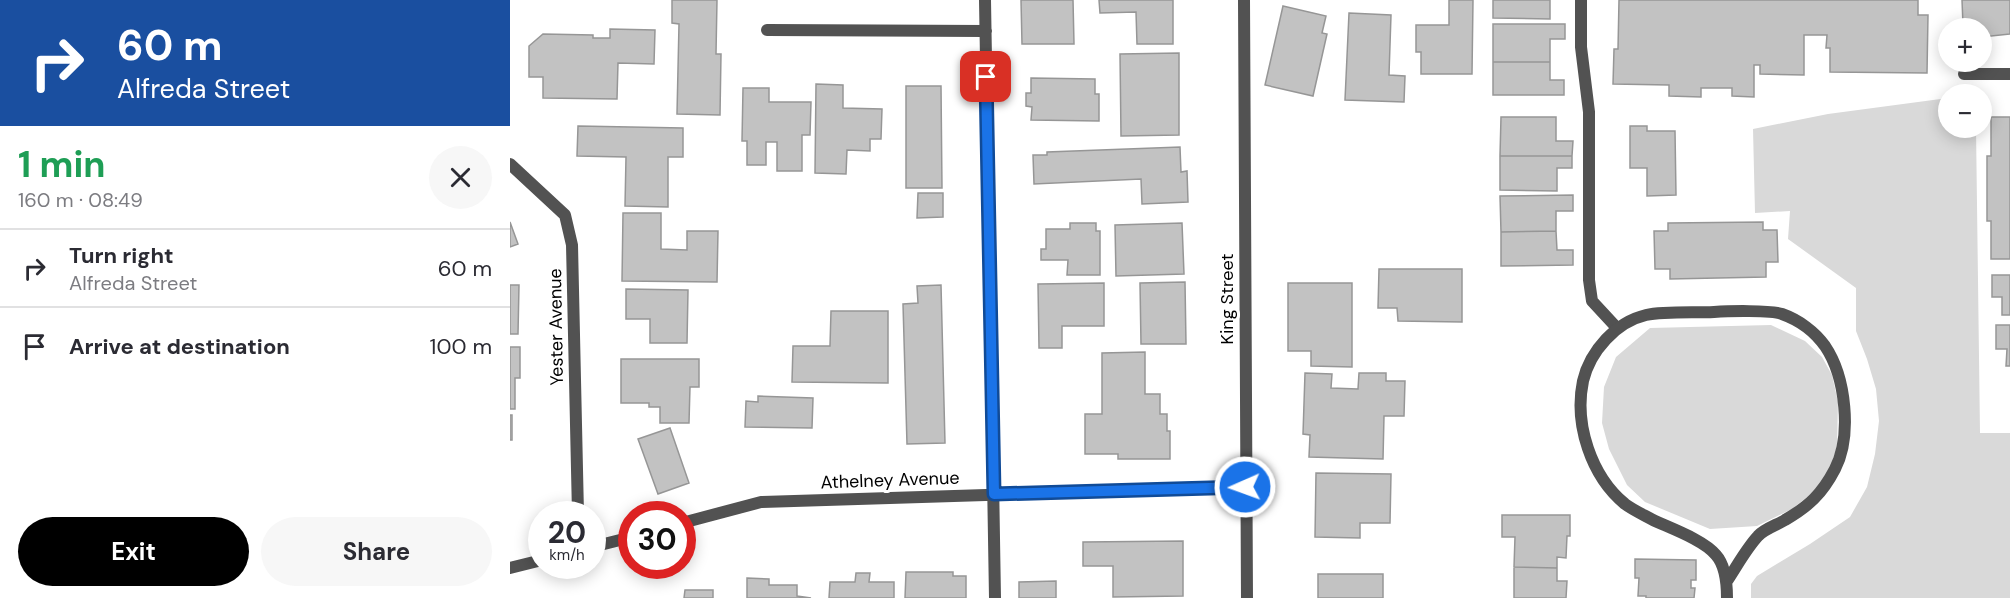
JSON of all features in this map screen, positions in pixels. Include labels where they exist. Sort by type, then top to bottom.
[{"type":"street","points":[[985,0],[995,598]]},
{"type":"street","name":"King Street","points":[[1244,0],[1247,598]]},
{"type":"street","points":[[1581,0],[1581,47],[1589,112],[1589,280],[1592,301],[1617,328]]},
{"type":"street","points":[[767,30],[986,31]]},
{"type":"street","points":[[1964,74],[2010,74]]},
{"type":"street","name":"Yester Avenue","points":[[510,164],[565,215],[572,245],[578,501]]},
{"type":"street","points":[[1727,581],[1759,534],[1796,514],[1818,496],[1836,467],[1844,434],[1844,400],[1836,370],[1825,347],[1808,327],[1781,313],[1725,312],[1646,315],[1617,328],[1593,354],[1583,381],[1581,419],[1586,442],[1598,468],[1616,495],[1627,506],[1695,539],[1717,555],[1727,581],[1727,598]]},
{"type":"street","name":"Athelney Avenue","points":[[696,519],[761,502],[1245,487]]},
{"type":"street","points":[[510,568],[528,564]]},
{"type":"shaded area","points":[[1938,99],[1938,138],[1976,138],[1980,433],[2010,433],[2010,598],[1751,598],[1751,584],[1757,576],[1850,517],[1867,487],[1875,454],[1879,421],[1876,389],[1856,331],[1856,288],[1788,239],[1790,211],[1755,213],[1753,129],[1828,114]]},
{"type":"shaded area","points":[[1771,325],[1805,341],[1822,357],[1832,375],[1838,402],[1837,446],[1831,467],[1816,490],[1792,509],[1757,526],[1710,529],[1645,502],[1627,485],[1609,449],[1602,423],[1604,387],[1616,357],[1650,328]]},
{"type":"building","points":[[672,0],[717,0],[716,54],[721,54],[720,115],[677,114],[679,24],[672,23]]},
{"type":"building","points":[[1021,0],[1073,0],[1074,44],[1022,44]]},
{"type":"building","points":[[1099,0],[1173,0],[1173,44],[1137,44],[1136,12],[1100,13]]},
{"type":"building","points":[[1449,0],[1473,0],[1472,74],[1421,74],[1421,52],[1416,52],[1416,25],[1449,25]]},
{"type":"building","points":[[1493,0],[1550,0],[1550,19],[1493,18]]},
{"type":"building","points":[[1619,0],[1918,0],[1918,15],[1928,15],[1927,73],[1830,72],[1830,48],[1826,48],[1827,35],[1804,35],[1804,75],[1760,74],[1760,65],[1754,65],[1754,97],[1732,96],[1732,88],[1701,88],[1701,97],[1669,96],[1669,85],[1613,84],[1614,49],[1618,49]]},
{"type":"building","points":[[1962,0],[2010,0],[2010,34],[1992,36],[1992,18],[1963,18]]},
{"type":"building","points":[[1283,6],[1326,16],[1322,33],[1327,34],[1313,96],[1265,85]]},
{"type":"building","points":[[1349,13],[1391,15],[1389,75],[1405,76],[1404,102],[1345,100]]},
{"type":"building","points":[[1493,24],[1565,24],[1565,39],[1550,39],[1550,62],[1493,62]]},
{"type":"building","points":[[610,29],[655,30],[654,64],[618,63],[617,99],[543,98],[543,77],[529,77],[529,46],[543,34],[593,35],[593,38],[610,38]]},
{"type":"building","points":[[1179,53],[1179,135],[1121,136],[1120,54]]},
{"type":"building","points":[[1493,62],[1550,62],[1550,80],[1564,80],[1564,95],[1493,95]]},
{"type":"building","points":[[1031,78],[1095,79],[1095,94],[1099,94],[1099,121],[1031,120],[1032,107],[1026,106],[1026,93],[1031,93]]},
{"type":"building","points":[[816,84],[843,85],[843,108],[882,109],[881,139],[870,139],[870,151],[847,150],[846,174],[815,173]]},
{"type":"building","points":[[906,86],[941,86],[942,188],[906,188]]},
{"type":"building","points":[[743,88],[769,88],[769,102],[811,102],[810,135],[802,135],[802,171],[777,171],[777,142],[766,142],[766,165],[747,165],[747,141],[742,141]]},
{"type":"building","points":[[1501,117],[1556,117],[1556,141],[1573,141],[1572,156],[1500,156]]},
{"type":"building","points":[[1992,117],[2010,117],[2010,259],[1991,259],[1991,221],[1987,221],[1987,156],[1991,156]]},
{"type":"building","points":[[578,126],[683,128],[683,157],[668,157],[668,207],[625,206],[626,157],[577,156]]},
{"type":"building","points":[[1630,126],[1647,126],[1647,131],[1675,131],[1676,195],[1647,196],[1647,168],[1630,168]]},
{"type":"building","points":[[1180,147],[1181,172],[1187,171],[1188,202],[1142,204],[1141,179],[1034,184],[1033,155],[1047,155],[1047,152]]},
{"type":"building","points":[[1500,156],[1572,156],[1572,168],[1557,168],[1557,191],[1500,190]]},
{"type":"building","points":[[918,193],[943,193],[943,217],[917,218]]},
{"type":"building","points":[[1573,195],[1573,211],[1556,211],[1556,231],[1501,232],[1500,196]]},
{"type":"building","points":[[623,213],[661,213],[661,249],[687,250],[687,231],[718,231],[717,282],[622,281]]},
{"type":"building","points":[[510,222],[518,244],[510,247]]},
{"type":"building","points":[[1763,222],[1763,230],[1777,230],[1778,262],[1766,262],[1766,277],[1670,279],[1670,269],[1655,269],[1654,231],[1668,231],[1668,223]]},
{"type":"building","points":[[1070,223],[1096,223],[1096,231],[1100,231],[1100,275],[1067,275],[1068,260],[1041,260],[1041,249],[1046,249],[1046,229],[1070,229]]},
{"type":"building","points":[[1182,223],[1184,274],[1116,276],[1115,225]]},
{"type":"building","points":[[1556,231],[1557,250],[1573,250],[1573,265],[1501,266],[1501,232]]},
{"type":"building","points":[[1379,269],[1462,269],[1462,322],[1398,321],[1397,308],[1378,308]]},
{"type":"building","points":[[1992,275],[2010,275],[2010,315],[2002,315],[2002,297],[1992,297]]},
{"type":"building","points":[[1185,282],[1186,344],[1141,344],[1140,283]]},
{"type":"building","points":[[1104,283],[1104,326],[1062,326],[1062,348],[1039,348],[1038,284]]},
{"type":"building","points":[[1288,283],[1352,283],[1352,367],[1311,366],[1311,351],[1288,351]]},
{"type":"building","points":[[510,285],[519,285],[518,334],[510,334]]},
{"type":"building","points":[[941,285],[945,443],[907,444],[903,304],[918,303],[917,286]]},
{"type":"building","points":[[626,289],[688,290],[687,343],[650,343],[650,319],[626,319]]},
{"type":"building","points":[[831,311],[888,311],[888,383],[792,382],[793,346],[830,346]]},
{"type":"building","points":[[1996,325],[2010,325],[2010,366],[2006,366],[2007,349],[1996,349]]},
{"type":"building","points":[[510,347],[520,347],[520,378],[515,378],[515,409],[510,409]]},
{"type":"building","points":[[1145,352],[1145,394],[1160,394],[1160,414],[1167,414],[1167,431],[1170,431],[1170,459],[1118,459],[1118,454],[1085,454],[1085,414],[1102,414],[1102,353]]},
{"type":"building","points":[[621,359],[699,359],[699,387],[690,387],[689,423],[660,423],[660,407],[649,407],[649,403],[621,403]]},
{"type":"building","points":[[1305,373],[1332,374],[1331,388],[1358,389],[1359,373],[1386,373],[1386,381],[1405,381],[1404,416],[1384,416],[1383,459],[1309,457],[1310,435],[1303,434]]},
{"type":"building","points":[[758,396],[813,398],[812,428],[745,427],[746,401],[758,402]]},
{"type":"building","points":[[510,415],[512,415],[512,440],[510,440]]},
{"type":"building","points":[[670,428],[689,483],[658,494],[638,439]]},
{"type":"building","points":[[1316,473],[1391,474],[1390,523],[1360,523],[1360,538],[1315,537]]},
{"type":"building","points":[[1502,515],[1570,515],[1570,536],[1567,536],[1566,558],[1557,557],[1557,568],[1514,567],[1515,537],[1502,537]]},
{"type":"building","points":[[1183,541],[1183,596],[1113,597],[1113,566],[1083,566],[1083,542]]},
{"type":"building","points":[[1635,559],[1696,560],[1696,580],[1691,580],[1691,588],[1695,588],[1694,598],[1638,596],[1639,578],[1635,578]]},
{"type":"building","points":[[1514,567],[1557,568],[1557,581],[1567,581],[1566,598],[1514,598]]},
{"type":"building","points":[[906,572],[953,572],[953,576],[966,576],[966,598],[905,598]]},
{"type":"building","points":[[856,573],[870,573],[869,582],[894,582],[894,598],[829,598],[830,582],[855,582]]},
{"type":"building","points":[[1318,574],[1383,574],[1383,598],[1318,598]]},
{"type":"building","points":[[747,578],[769,579],[769,585],[797,585],[797,596],[811,598],[747,598]]},
{"type":"building","points":[[1056,581],[1056,598],[1019,598],[1019,582]]},
{"type":"building","points":[[685,590],[713,590],[713,598],[684,598]]},
{"type":"route","points":[[986,77],[994,494],[1245,487]]}]
